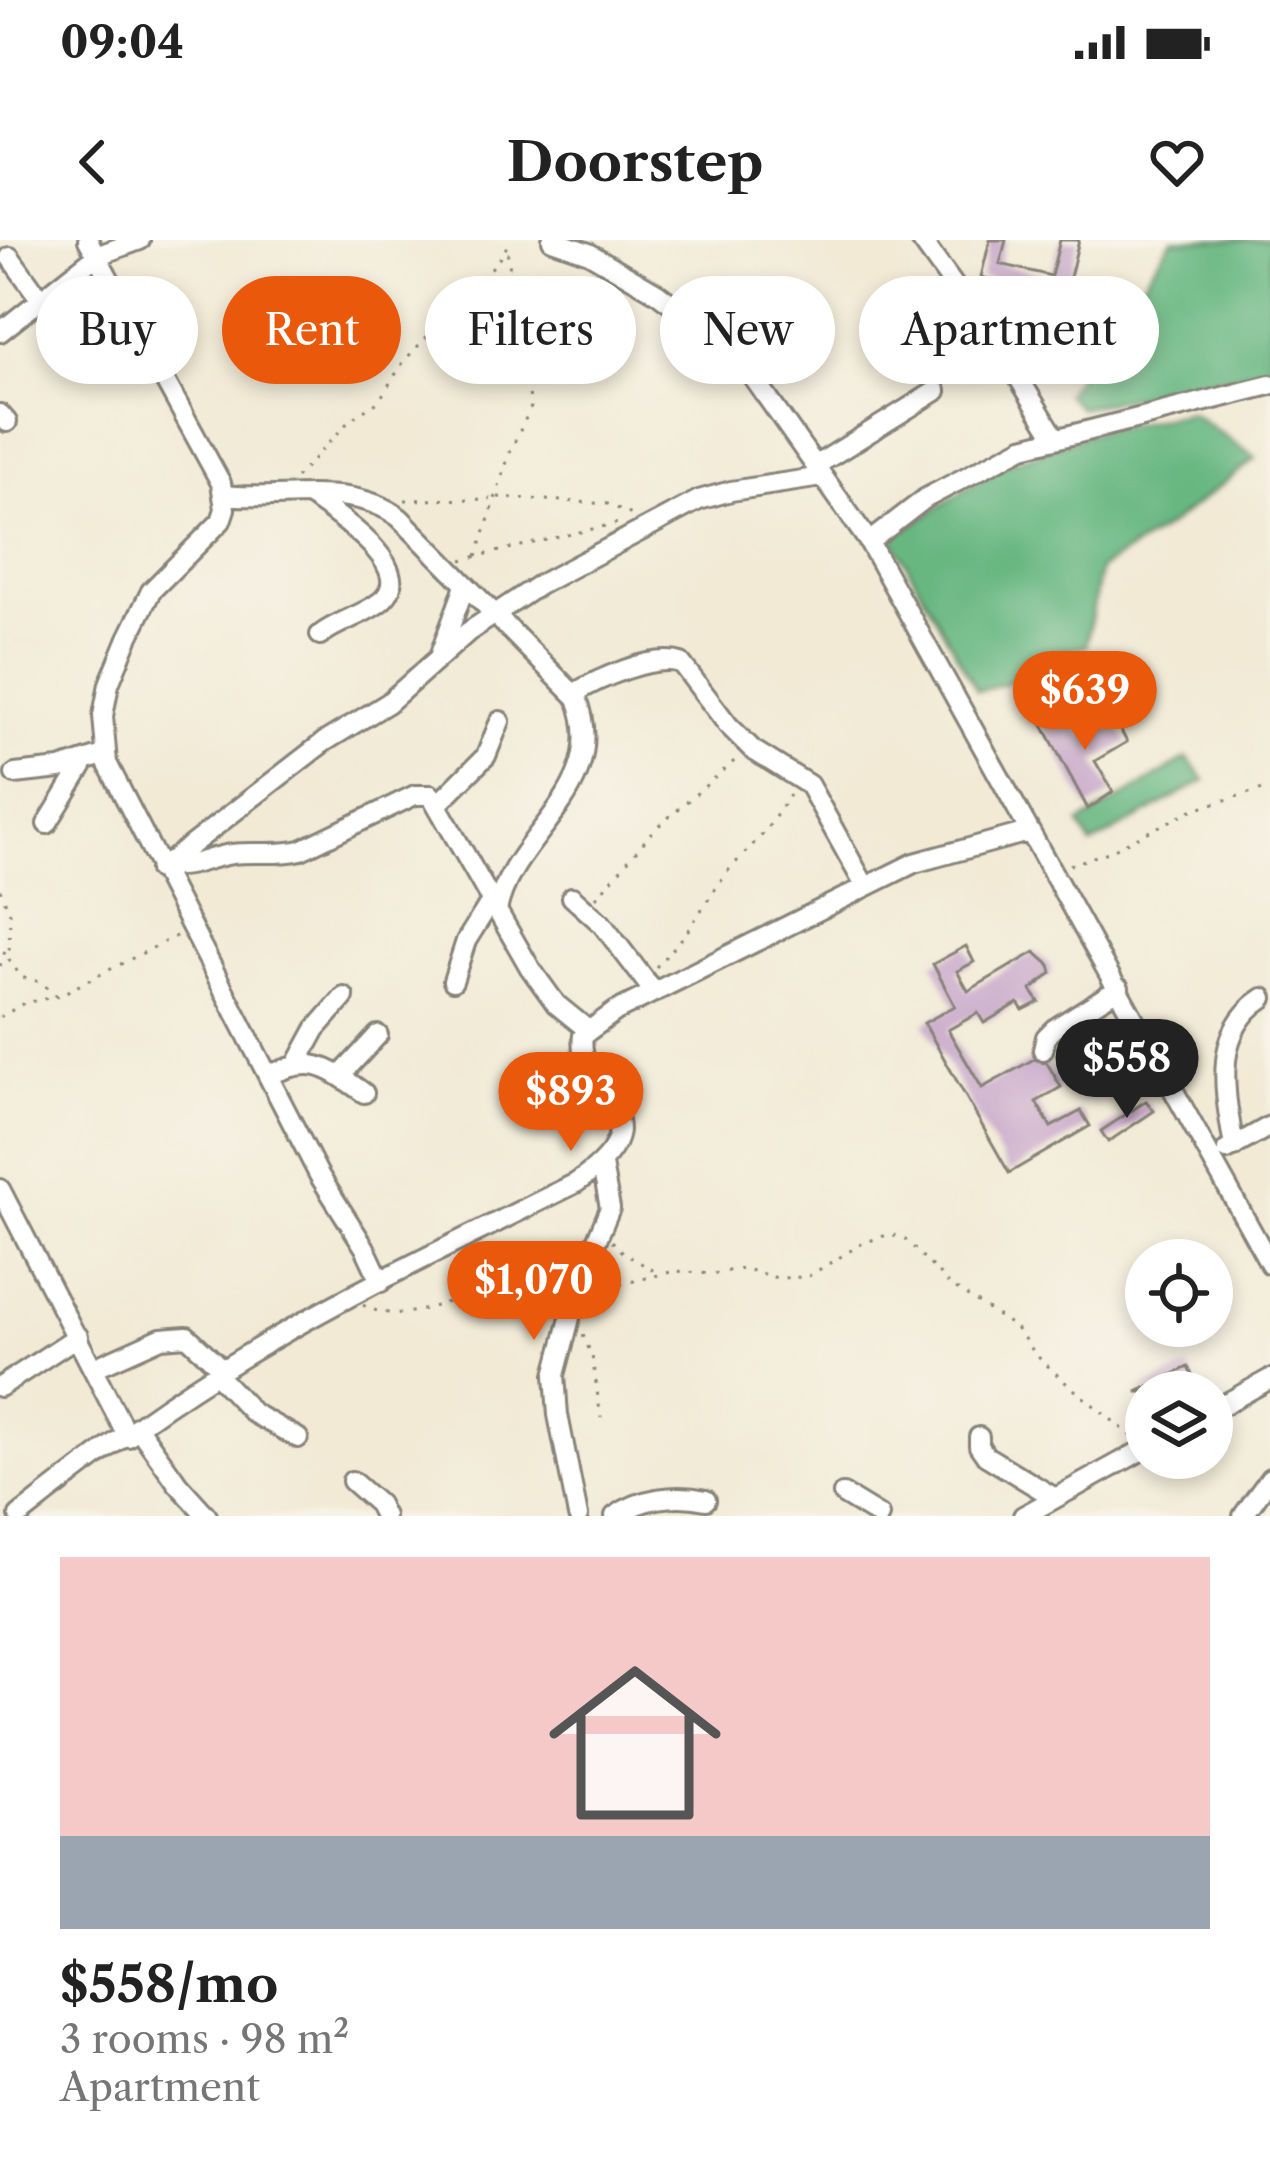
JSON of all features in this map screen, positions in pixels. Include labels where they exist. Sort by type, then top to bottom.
[{"type":"street","points":[[64,276],[92,248],[140,240]]},
{"type":"street","points":[[552,240],[623,273],[709,332],[750,373],[869,542],[1270,1264]]},
{"type":"street","points":[[921,240],[1007,359],[1055,436]]},
{"type":"street","points":[[92,248],[213,469],[225,509],[220,521],[151,591],[128,638],[109,684],[103,716],[106,763],[380,1282]]},
{"type":"street","points":[[10,257],[36,294]]},
{"type":"street","points":[[0,332],[36,303]]},
{"type":"street","points":[[869,542],[926,498],[987,463],[1055,436],[1270,386]]},
{"type":"street","points":[[162,868],[324,742],[388,703],[440,654],[538,585],[670,512],[731,491],[818,472],[936,391]]},
{"type":"street","points":[[224,495],[380,502],[573,694],[587,723],[585,748],[550,823],[466,941],[453,981]]},
{"type":"street","points":[[310,496],[368,543],[393,579],[381,602],[320,635]]},
{"type":"street","points":[[440,654],[465,586]]},
{"type":"street","points":[[573,694],[614,674],[677,661],[750,747],[809,785],[865,886]]},
{"type":"street","points":[[438,804],[486,756],[500,721]]},
{"type":"street","points":[[15,774],[106,754]]},
{"type":"street","points":[[47,824],[85,762]]},
{"type":"street","points":[[162,868],[232,854],[282,854],[364,822],[415,795],[431,795],[556,1004],[589,1030]]},
{"type":"street","points":[[19,1516],[219,1372],[602,1165],[613,1150],[619,1126],[614,1106],[581,1042],[589,1030],[649,985],[914,863],[1028,832]]},
{"type":"street","points":[[579,903],[649,985]]},
{"type":"street","points":[[1043,1050],[1046,1036],[1119,988]]},
{"type":"street","points":[[297,1064],[316,1029],[344,997]]},
{"type":"street","points":[[1234,1147],[1224,1089],[1232,1034],[1246,1009],[1263,998]]},
{"type":"street","points":[[1065,1022],[1087,1052],[1101,1062],[1144,1038]]},
{"type":"street","points":[[340,1076],[377,1035]]},
{"type":"street","points":[[268,1076],[297,1064],[319,1065],[364,1093]]},
{"type":"street","points":[[1213,1159],[1270,1126]]},
{"type":"street","points":[[578,1516],[555,1375],[574,1301],[610,1208],[602,1165]]},
{"type":"street","points":[[0,1189],[94,1368],[134,1433],[207,1516]]},
{"type":"street","points":[[0,1387],[78,1336]]},
{"type":"street","points":[[94,1368],[161,1338],[187,1336],[253,1413],[298,1438]]},
{"type":"street","points":[[1233,1399],[1270,1379]]},
{"type":"street","points":[[979,1436],[986,1456],[1055,1498]]},
{"type":"street","points":[[1023,1516],[1125,1459]]},
{"type":"street","points":[[1243,1516],[1270,1478]]},
{"type":"street","points":[[352,1481],[385,1516]]},
{"type":"street","points":[[843,1494],[879,1516]]},
{"type":"street","points":[[615,1516],[640,1502],[684,1496],[706,1499]]},
{"type":"path","points":[[280,497],[337,432],[378,402],[404,361],[511,240]]},
{"type":"path","points":[[477,556],[531,407],[506,249]]},
{"type":"path","points":[[380,502],[495,498],[608,504],[637,518]]},
{"type":"path","points":[[446,565],[670,512]]},
{"type":"path","points":[[579,903],[628,865],[656,829],[750,747]]},
{"type":"path","points":[[649,985],[726,873],[764,833],[801,778]]},
{"type":"path","points":[[1051,871],[1108,852],[1194,809],[1270,787]]},
{"type":"path","points":[[0,889],[10,913],[9,959],[16,972],[57,996]]},
{"type":"path","points":[[0,1017],[25,1003],[57,996],[191,930]]},
{"type":"path","points":[[0,965],[8,944]]},
{"type":"path","points":[[608,1216],[615,1246],[662,1275]]},
{"type":"path","points":[[352,1298],[388,1315],[412,1313],[502,1285],[574,1301],[675,1271],[713,1274],[742,1268],[794,1279],[823,1270],[879,1234],[904,1238],[950,1285],[1006,1319],[1065,1382],[1125,1433]]},
{"type":"path","points":[[574,1301],[589,1347],[601,1418]]},
{"type":"green space","points":[[1172,240],[1270,240],[1270,368],[1080,408],[1065,394],[1072,384],[1159,384],[1159,276],[1147,276]]},
{"type":"green space","points":[[1190,412],[1256,458],[1168,526],[1100,569],[1086,646],[1064,651],[1025,678],[977,691],[892,538],[997,468],[1097,431]]},
{"type":"green space","points":[[1187,758],[1205,780],[1091,845],[1079,824]]},
{"type":"building","points":[[990,240],[1006,240],[1000,264],[1051,276],[981,276]]},
{"type":"building","points":[[1060,240],[1079,240],[1070,276],[1051,276]]},
{"type":"building","points":[[1065,708],[1082,737],[1114,718],[1127,742],[1095,761],[1113,792],[1088,809],[1042,723]]},
{"type":"building","points":[[966,946],[974,962],[957,971],[968,991],[1035,952],[1052,973],[1031,990],[1039,1002],[1023,1010],[1018,1003],[984,1023],[978,1013],[948,1030],[982,1088],[1034,1059],[1047,1063],[1061,1087],[1036,1102],[1051,1127],[1081,1111],[1090,1126],[1009,1173],[924,1023],[955,1006],[933,964]]},
{"type":"building","points":[[1146,1101],[1154,1111],[1108,1142],[1101,1131]]}]
